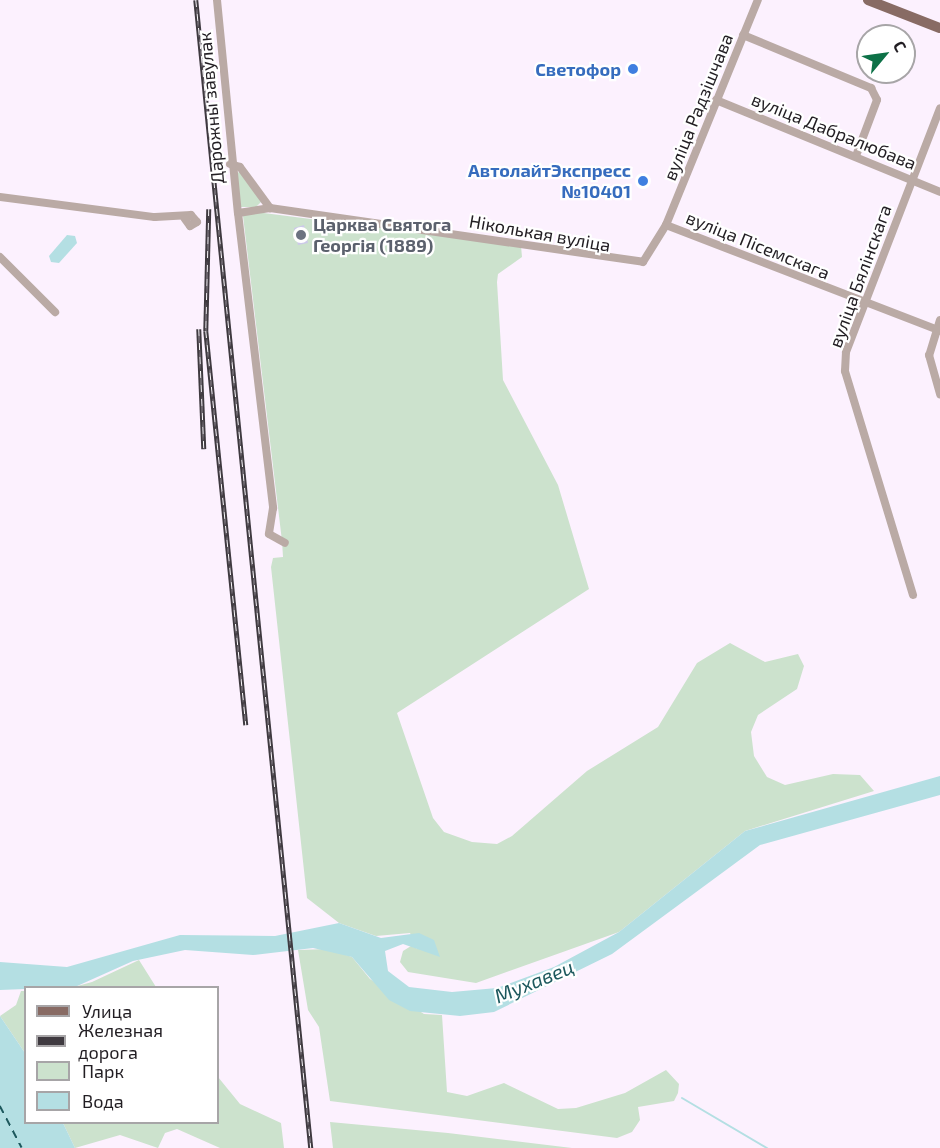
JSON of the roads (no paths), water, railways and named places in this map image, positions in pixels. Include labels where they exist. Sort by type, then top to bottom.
[{"type":"main road","points":[[868,0],[940,28]]},
{"type":"street","name":"Дарожны завулак","points":[[217,0],[230,164],[238,213],[273,508],[269,534],[285,543]]},
{"type":"street","name":"вуліца Радзішчава","points":[[666,225],[758,0]]},
{"type":"street","points":[[743,35],[871,88],[877,100],[856,156]]},
{"type":"street","name":"вуліца Дабралюбава","points":[[716,100],[940,192]]},
{"type":"street","name":"вуліца Бялінскага","points":[[913,594],[844,371],[846,351],[940,109]]},
{"type":"street","points":[[230,164],[240,166],[270,208]]},
{"type":"street","points":[[0,197],[185,219]]},
{"type":"street","name":"Ніколькая вуліца","points":[[238,213],[270,208],[535,244],[628,263],[649,257],[666,225]]},
{"type":"street","name":"вуліца Пісемскага","points":[[666,225],[865,304],[938,330]]},
{"type":"street","points":[[0,257],[55,312]]},
{"type":"street","points":[[940,320],[929,355],[940,394]]},
{"type":"water","points":[[67,235],[75,236],[77,243],[59,263],[51,262],[49,256]]},
{"type":"water","name":"Мухавец","points":[[940,776],[940,795],[760,845],[612,954],[494,1012],[460,1016],[410,1011],[389,1000],[352,957],[313,948],[253,955],[185,950],[133,961],[77,986],[24,986],[24,989],[0,990],[0,962],[67,967],[180,935],[275,936],[339,923],[381,938],[419,933],[434,940],[440,957],[403,944],[385,951],[388,971],[409,987],[452,992],[497,988],[554,967],[619,932],[745,831]]},
{"type":"water","points":[[0,1016],[24,1052],[24,1124],[63,1124],[75,1148],[0,1148]]},
{"type":"waterway","points":[[682,1098],[767,1148]]},
{"type":"railway","points":[[196,0],[311,1148]]},
{"type":"railway","points":[[209,209],[206,331],[246,725]]},
{"type":"railway","points":[[199,329],[204,449]]},
{"type":"place","name":"Светофор","points":[[633,69]]},
{"type":"place","name":"АвтолайтЭкспресс №10401","points":[[643,181]]},
{"type":"place","name":"Царква Святога Георгія (1889)","points":[[301,235]]}]
